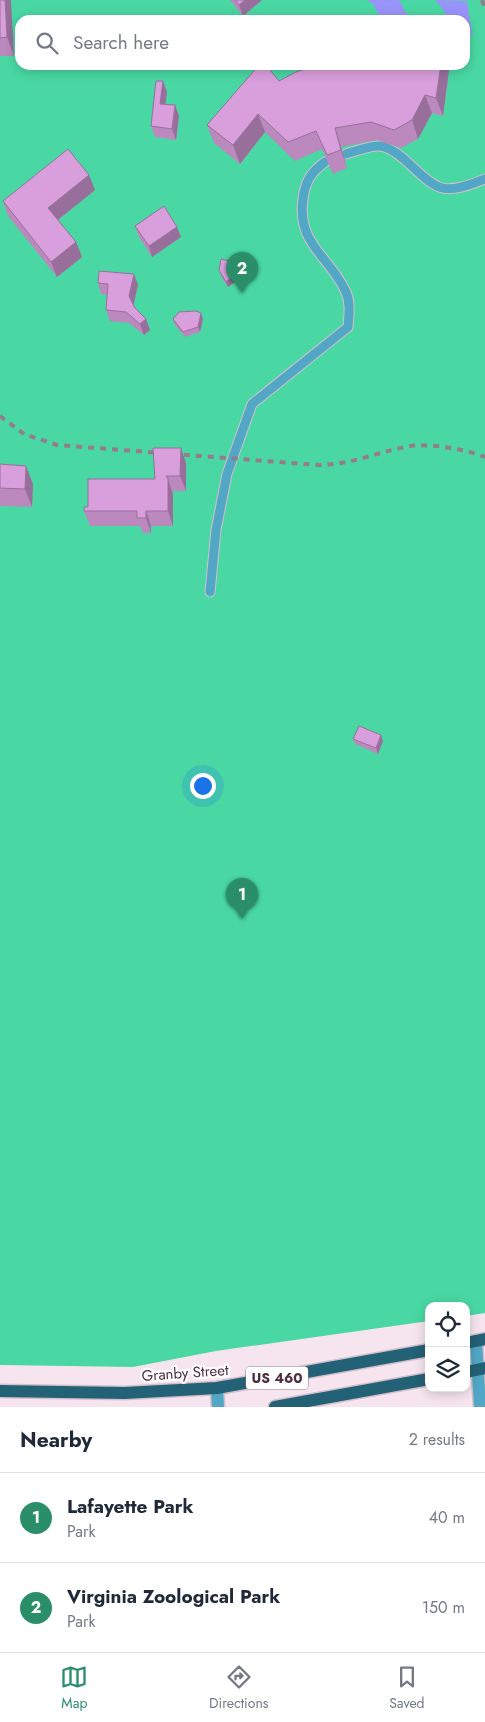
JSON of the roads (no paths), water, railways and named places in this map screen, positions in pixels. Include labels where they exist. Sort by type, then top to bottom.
[{"type":"main road","name":"Granby Street","points":[[0,1391],[124,1393],[217,1388],[425,1351]]},
{"type":"main road","name":"US 460","points":[[275,1407],[425,1380]]},
{"type":"street","points":[[476,1341],[476,1370],[480,1407]]},
{"type":"street","points":[[217,1388],[218,1407]]},
{"type":"lane","points":[[346,154],[380,146],[396,152],[430,183],[443,188],[458,190],[485,179]]},
{"type":"lane","points":[[210,592],[216,530],[227,474],[252,404],[348,327],[350,305],[345,290],[307,237],[301,213],[304,190],[311,173],[325,162]]},
{"type":"railway","points":[[482,0],[485,8]]},
{"type":"railway","points":[[0,416],[24,434],[57,445],[318,465],[352,461],[394,449],[423,445],[467,451],[485,457]]},
{"type":"place","name":"Virginia Zoological Park","points":[[242,293]]},
{"type":"place","name":"Lafayette Park","points":[[242,919]]}]
